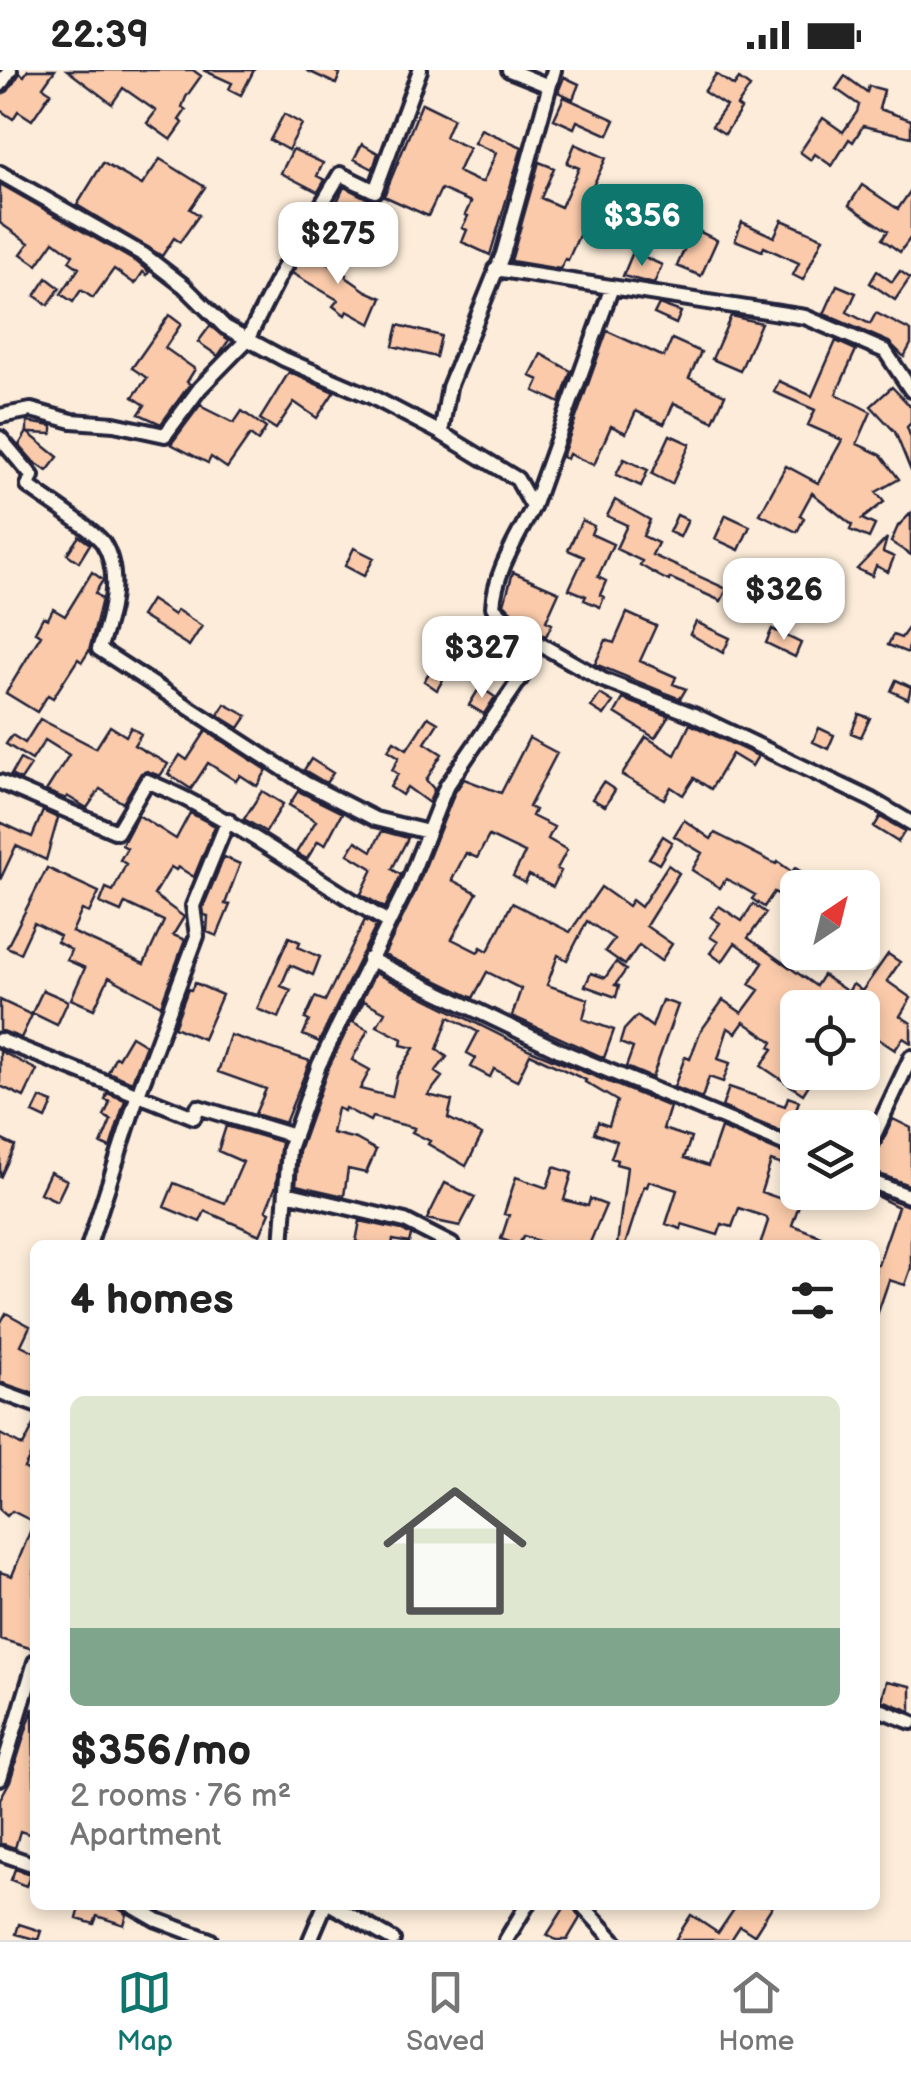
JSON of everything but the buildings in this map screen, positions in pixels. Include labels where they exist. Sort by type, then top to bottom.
[{"type":"street","points":[[0,85],[10,70]]},
{"type":"street","points":[[0,416],[31,410],[165,436],[200,388],[248,340],[282,270],[340,174],[374,191],[420,70]]},
{"type":"street","points":[[510,70],[549,86]]},
{"type":"street","points":[[440,433],[448,387],[504,254],[554,70]]},
{"type":"street","points":[[0,173],[144,255],[184,286],[225,328],[440,433],[517,478],[533,507]]},
{"type":"street","points":[[495,270],[804,317],[885,352],[911,390]]},
{"type":"street","points":[[612,288],[533,507],[501,570],[493,607],[528,642],[543,646],[602,680],[694,715],[872,800],[911,823]]},
{"type":"street","points":[[0,438],[32,476],[28,486],[102,542],[111,567],[112,613],[99,649],[305,782],[375,819],[428,832]]},
{"type":"street","points":[[282,1240],[289,1148],[318,1065],[388,922],[446,787],[531,663],[528,642]]},
{"type":"street","points":[[0,782],[117,832],[147,781],[228,820],[316,880],[388,922]]},
{"type":"street","points":[[91,1240],[137,1097],[197,936],[194,906],[228,820]]},
{"type":"street","points":[[369,959],[561,1050],[780,1141]]},
{"type":"street","points":[[0,1040],[194,1117],[198,1107],[294,1136]]},
{"type":"street","points":[[880,1124],[911,1058]]},
{"type":"street","points":[[880,1185],[911,1197]]},
{"type":"street","points":[[286,1193],[405,1221],[442,1240]]},
{"type":"street","points":[[0,1392],[30,1403]]},
{"type":"street","points":[[0,1778],[30,1679]]},
{"type":"street","points":[[880,1710],[911,1722]]},
{"type":"street","points":[[0,1853],[30,1863]]},
{"type":"street","points":[[139,1910],[210,1940]]},
{"type":"street","points":[[310,1940],[325,1910]]},
{"type":"street","points":[[337,1910],[393,1940]]},
{"type":"street","points":[[506,1940],[524,1910]]},
{"type":"street","points":[[587,1910],[614,1940]]}]
